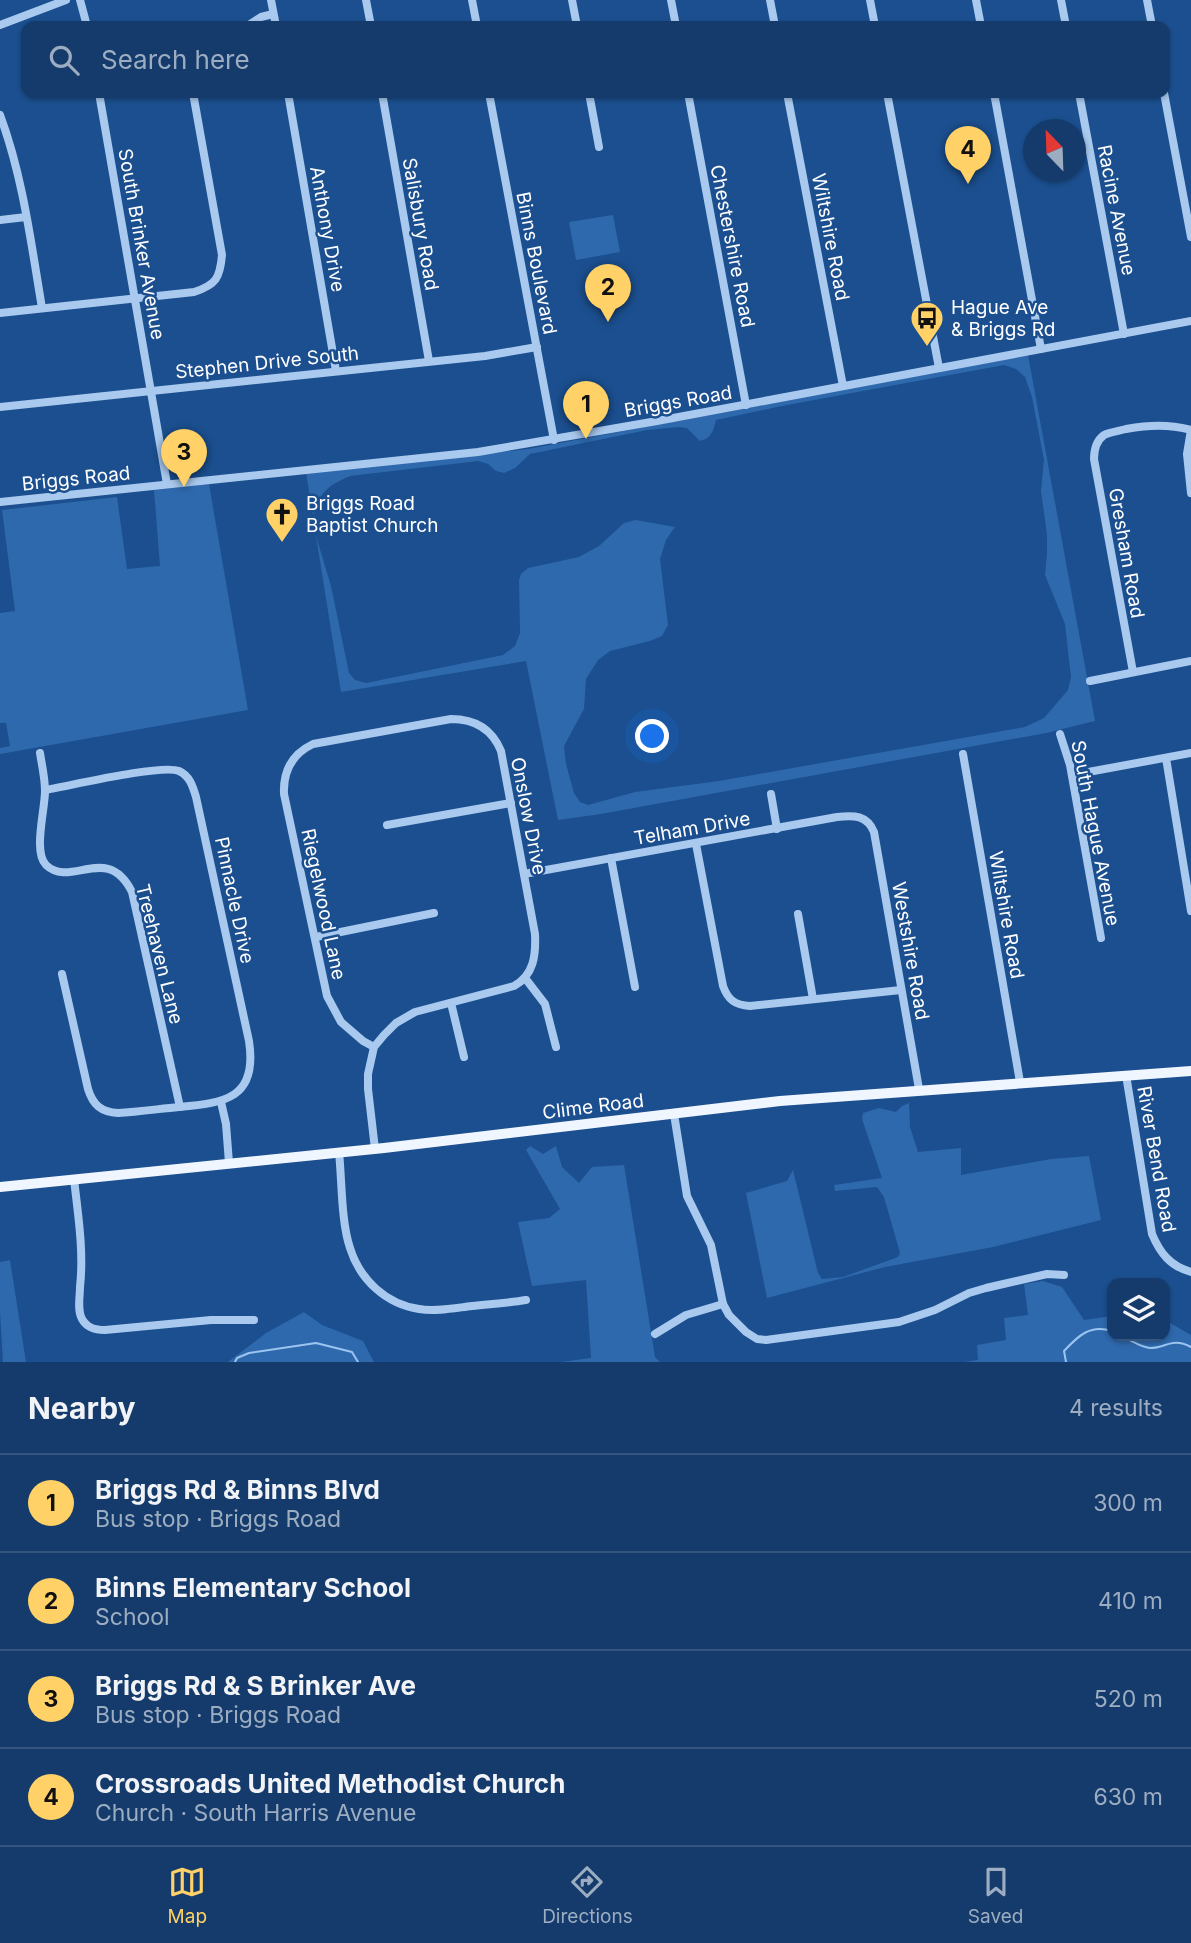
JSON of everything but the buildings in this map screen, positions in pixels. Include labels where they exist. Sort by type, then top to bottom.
[{"type":"main road","name":"Clime Road","points":[[0,1187],[375,1149],[780,1101],[1191,1071]]},
{"type":"street","points":[[0,26],[66,0]]},
{"type":"street","points":[[80,0],[86,21]]},
{"type":"street","points":[[271,0],[275,21]]},
{"type":"street","points":[[366,0],[370,21]]},
{"type":"street","points":[[472,0],[476,21]]},
{"type":"street","points":[[572,0],[576,21]]},
{"type":"street","points":[[671,0],[675,21]]},
{"type":"street","points":[[770,0],[774,21]]},
{"type":"street","points":[[870,0],[874,21]]},
{"type":"street","points":[[976,0],[980,21]]},
{"type":"street","points":[[1061,0],[1065,21]]},
{"type":"street","points":[[1147,0],[1151,21]]},
{"type":"street","points":[[255,21],[274,14]]},
{"type":"street","name":"South Brinker Avenue","points":[[100,98],[167,484]]},
{"type":"street","points":[[0,313],[194,292],[214,283],[221,271],[222,255],[194,98]]},
{"type":"street","name":"Anthony Drive","points":[[289,98],[336,371]]},
{"type":"street","name":"Salisbury Road","points":[[383,98],[429,361]]},
{"type":"street","name":"Binns Boulevard","points":[[490,98],[554,440]]},
{"type":"street","points":[[590,98],[599,147]]},
{"type":"street","name":"Chestershire Road","points":[[689,98],[746,405]]},
{"type":"street","name":"Wiltshire Road","points":[[788,98],[843,386]]},
{"type":"street","points":[[888,98],[939,368]]},
{"type":"street","points":[[994,98],[1041,349]]},
{"type":"street","name":"Racine Avenue","points":[[1080,98],[1124,334]]},
{"type":"street","points":[[1165,98],[1191,237]]},
{"type":"street","points":[[0,115],[12,149],[42,308]]},
{"type":"street","points":[[0,220],[26,217]]},
{"type":"street","name":"Briggs Road","points":[[0,502],[478,453],[1191,321]]},
{"type":"street","name":"Stephen Drive South","points":[[0,407],[485,356],[537,346]]},
{"type":"street","name":"Gresham Road","points":[[1133,672],[1094,450],[1104,435],[1112,432],[1142,426],[1174,426],[1191,430]]},
{"type":"street","points":[[1191,430],[1187,465],[1191,493]]},
{"type":"street","points":[[1090,681],[1191,660]]},
{"type":"street","name":"Onslow Drive","points":[[299,752],[321,741],[451,719],[464,719],[486,729],[498,744],[502,757],[535,934],[536,951],[525,978]]},
{"type":"street","name":"South Hague Avenue","points":[[1060,734],[1072,775],[1101,938]]},
{"type":"street","name":"Riegelwood Lane","points":[[299,752],[285,776],[284,794],[327,996],[341,1023],[374,1047]]},
{"type":"street","points":[[1072,775],[1191,752]]},
{"type":"street","name":"Treehaven Lane","points":[[40,753],[45,790],[41,856],[45,864],[52,869],[62,871],[104,867],[126,880],[132,892],[180,1107]]},
{"type":"street","name":"Wiltshire Road","points":[[962,754],[1020,1082]]},
{"type":"street","points":[[1166,758],[1191,911]]},
{"type":"street","name":"Pinnacle Drive","points":[[45,790],[159,769],[179,771],[193,785],[252,1057],[245,1082],[239,1091],[221,1102]]},
{"type":"street","points":[[771,794],[777,829]]},
{"type":"street","points":[[387,825],[511,803]]},
{"type":"street","name":"Telham Drive","points":[[524,874],[845,816],[856,816],[865,820]]},
{"type":"street","name":"Westshire Road","points":[[865,820],[874,832],[919,1089]]},
{"type":"street","points":[[696,844],[723,986],[731,1001],[750,1006],[901,990]]},
{"type":"street","points":[[611,858],[635,987]]},
{"type":"street","points":[[316,937],[433,913]]},
{"type":"street","points":[[798,914],[813,999]]},
{"type":"street","points":[[62,974],[91,1100],[98,1108],[107,1113],[122,1113],[221,1102],[229,1163]]},
{"type":"street","points":[[375,1149],[368,1089],[370,1060],[374,1047],[406,1016],[508,989],[525,978],[545,1004],[556,1047]]},
{"type":"street","points":[[451,1003],[464,1057]]},
{"type":"street","name":"River Bend Road","points":[[1126,1075],[1152,1234],[1161,1253],[1168,1260],[1191,1272]]},
{"type":"street","points":[[674,1114],[687,1196],[711,1245],[723,1304],[729,1315],[757,1339],[899,1322],[986,1288],[1047,1273],[1064,1275]]},
{"type":"street","points":[[339,1152],[350,1248],[360,1270],[390,1300],[405,1306],[430,1310],[526,1300]]},
{"type":"street","points":[[74,1179],[82,1259],[79,1308],[83,1322],[93,1329],[105,1330],[211,1320],[254,1320]]},
{"type":"street","points":[[655,1334],[686,1315],[723,1304]]},
{"type":"shaded area","points":[[613,215],[620,252],[576,260],[569,222]]},
{"type":"shaded area","points":[[1028,355],[1095,721],[1046,733],[558,820],[526,661],[341,692],[316,536],[331,586],[349,673],[355,680],[366,683],[503,655],[515,646],[520,633],[521,574],[528,568],[579,557],[599,546],[624,523],[636,520],[675,527],[666,540],[660,559],[668,625],[662,636],[610,651],[598,660],[586,679],[584,709],[564,746],[574,793],[580,802],[588,805],[635,792],[719,781],[1025,727],[1044,718],[1068,690],[1071,677],[1065,624],[1045,575],[1047,535],[1041,491],[1044,460],[1032,397],[1025,377],[1016,369],[1004,365],[716,420],[710,436],[700,441],[687,428],[647,430],[530,454],[515,468],[504,473],[478,461],[350,476],[326,490],[313,515],[306,473],[528,449]]},
{"type":"shaded area","points":[[209,484],[248,710],[0,754],[0,748],[10,746],[6,723],[0,723],[0,613],[15,611],[2,510],[117,497],[127,569],[160,566],[154,490]]},
{"type":"shaded area","points":[[909,1103],[910,1127],[918,1152],[961,1148],[961,1175],[1051,1159],[1089,1156],[1101,1220],[993,1247],[885,1267],[767,1298],[746,1193],[787,1181],[793,1170],[818,1273],[822,1279],[843,1277],[898,1257],[900,1253],[884,1197],[877,1187],[835,1191],[834,1185],[882,1178],[862,1119],[863,1113],[879,1108],[896,1112]]},
{"type":"shaded area","points":[[530,1146],[543,1154],[556,1146],[562,1167],[579,1183],[592,1167],[624,1165],[655,1357],[660,1362],[561,1362],[591,1358],[586,1280],[532,1286],[518,1222],[549,1218],[560,1209],[526,1150]]},
{"type":"shaded area","points":[[10,1260],[26,1362],[3,1362],[0,1262]]},
{"type":"shaded area","points":[[1043,1281],[1062,1287],[1084,1320],[1107,1317],[1107,1341],[1170,1341],[1170,1323],[1191,1335],[1191,1362],[964,1362],[978,1360],[977,1345],[1006,1340],[1004,1318],[1028,1315],[1024,1284]]},
{"type":"shaded area","points":[[304,1312],[322,1325],[363,1341],[374,1362],[228,1362],[266,1333]]},
{"type":"waterway","points":[[1066,1362],[1064,1351],[1080,1336],[1091,1330],[1107,1330]]},
{"type":"waterway","points":[[1131,1341],[1150,1348],[1174,1343],[1191,1347]]},
{"type":"waterway","points":[[235,1362],[237,1358],[249,1353],[316,1343],[352,1352],[358,1362]]},
{"type":"place","name":"Crossroads United Methodist Church","points":[[968,184]]},
{"type":"place","name":"Binns Elementary School","points":[[608,322]]},
{"type":"place","name":"Hague Ave & Briggs Rd","points":[[927,348]]},
{"type":"place","name":"Briggs Rd & Binns Blvd","points":[[586,439]]},
{"type":"place","name":"Briggs Rd & S Brinker Ave","points":[[184,487]]},
{"type":"place","name":"Briggs Road Baptist Church","points":[[282,544]]}]
